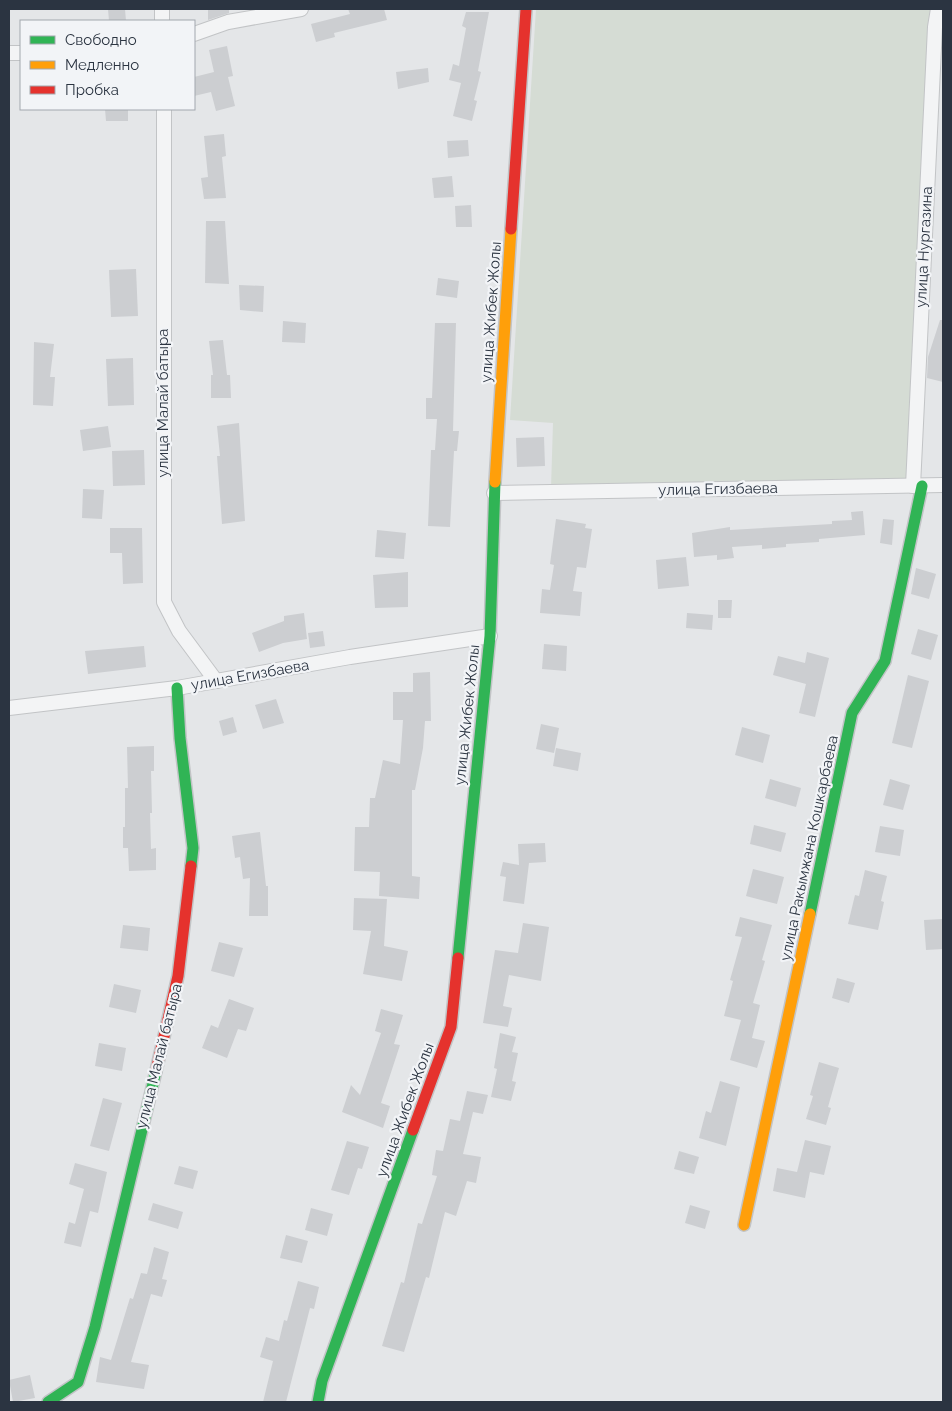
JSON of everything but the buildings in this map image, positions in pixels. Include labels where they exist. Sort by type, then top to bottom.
[{"type":"street","points":[[195,34],[228,22],[300,9]]},
{"type":"street","name":"улица Жибек Жолы","points":[[318,1402],[322,1381],[450,1027],[490,636],[494,493],[526,9]]},
{"type":"street","name":"улица Нургазина","points":[[918,486],[935,27],[938,9]]},
{"type":"street","name":"улица Малай батыра","points":[[164,110],[164,602],[179,631],[216,681]]},
{"type":"street","name":"улица Егизбаева","points":[[494,493],[918,486],[941,484]]},
{"type":"street","name":"улица Ракымжана Кошкарбаева","points":[[744,1225],[852,713],[885,661],[918,486]]},
{"type":"street","name":"улица Егизбаева","points":[[9,708],[177,688],[350,657],[490,636]]},
{"type":"street","name":"улица Малай батыра","points":[[48,1402],[78,1382],[95,1327],[178,976],[192,848],[180,738],[177,688]]},
{"type":"shaded area","points":[[536,9],[931,9],[928,26],[909,485],[551,488],[553,423],[510,420]]},
{"type":"traffic: fast","points":[[458,958],[490,636],[495,482]]},
{"type":"traffic: fast","points":[[810,914],[852,713],[885,661],[922,486]]},
{"type":"traffic: fast","points":[[177,688],[180,738],[193,848],[191,866]]},
{"type":"traffic: fast","points":[[48,1402],[78,1382],[95,1327],[156,1071]]},
{"type":"traffic: fast","points":[[318,1402],[322,1381],[413,1130]]},
{"type":"traffic: slow","points":[[495,482],[511,229]]},
{"type":"traffic: slow","points":[[744,1225],[810,914]]},
{"type":"traffic: jam","points":[[511,229],[526,9]]},
{"type":"traffic: jam","points":[[156,1071],[178,976],[191,866]]},
{"type":"traffic: jam","points":[[413,1130],[451,1027],[458,958]]}]
